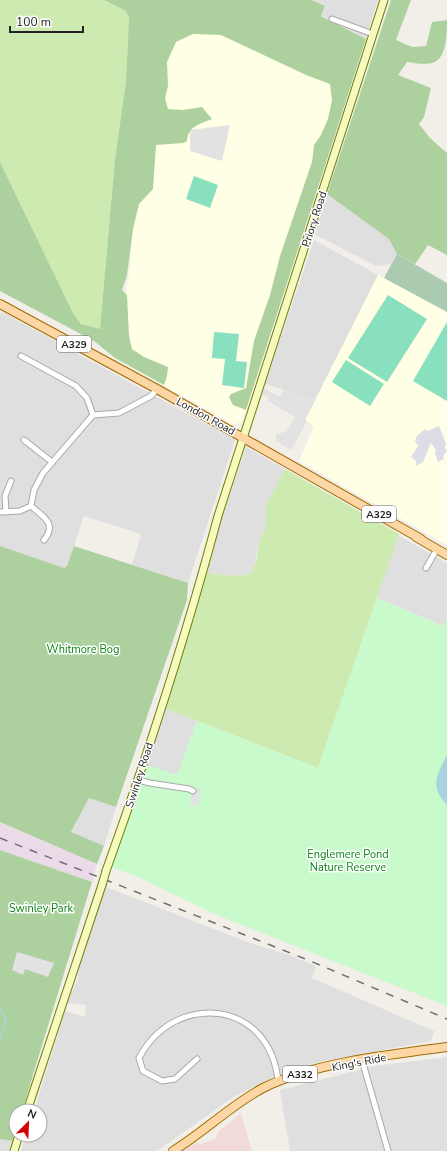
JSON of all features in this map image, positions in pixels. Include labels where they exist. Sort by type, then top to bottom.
[{"type":"main road","name":"Priory Road","points":[[243,438],[384,0]]},
{"type":"main road","name":"London Road","points":[[0,304],[157,389],[410,532],[447,555]]},
{"type":"main road","name":"Swinley Road","points":[[30,1103],[106,871],[138,780],[243,438]]},
{"type":"main road","name":"King's Ride","points":[[173,1151],[192,1140],[255,1092],[278,1081],[296,1075],[362,1060],[447,1047]]},
{"type":"street","points":[[332,19],[373,34]]},
{"type":"street","points":[[22,356],[76,386],[87,398],[93,415]]},
{"type":"street","points":[[31,506],[38,480],[93,415],[120,413],[151,396],[157,389]]},
{"type":"street","points":[[24,440],[52,462]]},
{"type":"street","points":[[6,512],[5,496],[11,481]]},
{"type":"street","points":[[0,512],[20,511],[31,506]]},
{"type":"street","points":[[31,506],[44,515],[49,522],[48,535],[44,540]]},
{"type":"street","points":[[426,568],[437,549]]},
{"type":"street","points":[[138,780],[193,791]]},
{"type":"street","points":[[196,1059],[175,1079],[162,1082],[143,1071],[138,1058],[145,1046],[166,1026],[185,1017],[216,1012],[243,1021],[270,1048],[278,1081]]},
{"type":"street","points":[[362,1060],[388,1151]]},
{"type":"shaded area","points":[[153,0],[312,0],[325,6],[321,16],[366,39],[243,421],[234,425],[115,358],[129,273]]},
{"type":"shaded area","points":[[313,0],[378,0],[366,39],[321,15],[325,6]]},
{"type":"shaded area","points":[[230,125],[222,161],[190,151],[190,130]]},
{"type":"shaded area","points":[[327,194],[406,245],[397,254],[391,264],[376,266],[314,234]]},
{"type":"shaded area","points":[[314,240],[378,275],[316,399],[265,384]]},
{"type":"shaded area","points":[[397,254],[447,283],[447,312],[384,278]]},
{"type":"shaded area","points":[[378,275],[447,312],[447,545],[299,461],[314,426],[305,420]]},
{"type":"shaded area","points":[[2,312],[235,440],[188,583],[132,565],[141,534],[84,516],[67,566],[64,568],[0,546],[0,315]]},
{"type":"shaded area","points":[[264,388],[279,397],[284,389],[316,399],[305,420],[307,421],[291,450],[276,441],[276,434],[286,432],[295,417],[268,401],[269,398],[262,394]]},
{"type":"shaded area","points":[[439,426],[446,444],[445,448],[447,451],[443,456],[444,459],[438,462],[435,453],[436,450],[431,443],[423,462],[416,466],[416,461],[411,457],[418,446],[415,441],[417,436],[425,429],[427,431]]},
{"type":"shaded area","points":[[246,447],[285,469],[266,505],[266,526],[259,542],[254,568],[247,575],[233,576],[204,572]]},
{"type":"shaded area","points":[[398,535],[447,563],[447,619],[444,626],[377,598]]},
{"type":"shaded area","points":[[164,708],[197,721],[177,776],[146,765]]},
{"type":"shaded area","points":[[193,788],[201,789],[198,806],[190,805]]},
{"type":"shaded area","points":[[89,798],[116,807],[104,846],[71,833]]},
{"type":"shaded area","points":[[0,822],[97,864],[92,882],[0,850]]},
{"type":"shaded area","points":[[106,887],[250,943],[289,955],[316,966],[312,978],[434,1031],[431,1041],[324,1061],[283,1072],[235,1096],[157,1151],[21,1151],[24,1143],[48,1143],[48,1103],[36,1103],[65,1011],[85,1017],[86,1005],[67,1003],[78,978],[79,966]]},
{"type":"shaded area","points":[[17,952],[54,963],[48,977],[25,969],[23,975],[12,970]]},
{"type":"shaded area","points":[[447,1057],[447,1151],[290,1151],[280,1090],[375,1066]]},
{"type":"shaded area","points":[[241,1113],[252,1151],[183,1151],[196,1142],[201,1144],[215,1139],[218,1132]]},
{"type":"shaded area","points":[[0,1139],[8,1140],[8,1143],[12,1143],[10,1151],[0,1151]]},
{"type":"green space","points":[[0,0],[104,0],[126,11],[129,18],[126,81],[115,159],[100,330],[81,324],[73,313],[0,162]]},
{"type":"green space","points":[[104,0],[312,0],[325,6],[321,16],[366,39],[246,410],[233,405],[229,397],[231,394],[246,388],[254,341],[270,295],[280,256],[312,162],[314,145],[321,135],[328,119],[332,100],[330,84],[306,75],[221,35],[193,34],[176,42],[167,62],[168,86],[165,98],[168,109],[183,110],[202,107],[212,119],[195,126],[190,132],[187,141],[183,143],[156,145],[153,189],[139,204],[133,229],[127,275],[122,290],[127,295],[129,336],[132,349],[144,357],[168,367],[164,385],[115,358],[94,341],[0,291],[0,162],[73,313],[81,324],[100,329],[115,159],[126,81],[129,18],[126,11]]},
{"type":"green space","points":[[391,0],[411,0],[396,40],[412,47],[426,46],[432,22],[447,20],[445,45],[441,57],[437,61],[429,64],[407,62],[398,75],[431,88],[424,117],[419,124],[430,138],[447,153],[447,255],[428,245],[415,264],[397,254],[389,239],[327,194]]},
{"type":"green space","points":[[194,176],[218,185],[210,208],[186,199]]},
{"type":"green space","points":[[388,295],[427,319],[387,382],[348,358]]},
{"type":"green space","points":[[447,322],[447,401],[413,381]]},
{"type":"green space","points":[[214,332],[239,334],[236,361],[247,362],[244,388],[222,385],[225,359],[212,358]]},
{"type":"green space","points":[[346,360],[384,384],[370,406],[332,382]]},
{"type":"green space","points":[[285,469],[399,534],[318,768],[164,708],[194,616],[204,572],[233,576],[247,575],[252,571],[257,558],[259,542],[266,526],[266,505]]},
{"type":"green space","name":"Whitmore Bog","points":[[0,546],[64,568],[67,566],[74,546],[188,583],[187,600],[116,807],[89,798],[71,832],[104,846],[97,864],[0,822]]},
{"type":"green space","name":"Englemere Pond Nature Reserve","points":[[377,598],[443,626],[447,619],[447,1006],[219,916],[138,877],[112,867],[146,765],[177,775],[197,721],[318,768]]},
{"type":"green space","name":"Swinley Park","points":[[0,850],[92,882],[24,1103],[8,1103],[8,1140],[0,1139]]},
{"type":"water","points":[[447,755],[447,805],[438,792],[436,780]]},
{"type":"waterway","points":[[0,1009],[6,1020],[0,1039]]},
{"type":"railway","points":[[0,838],[308,960],[447,1019]]}]
